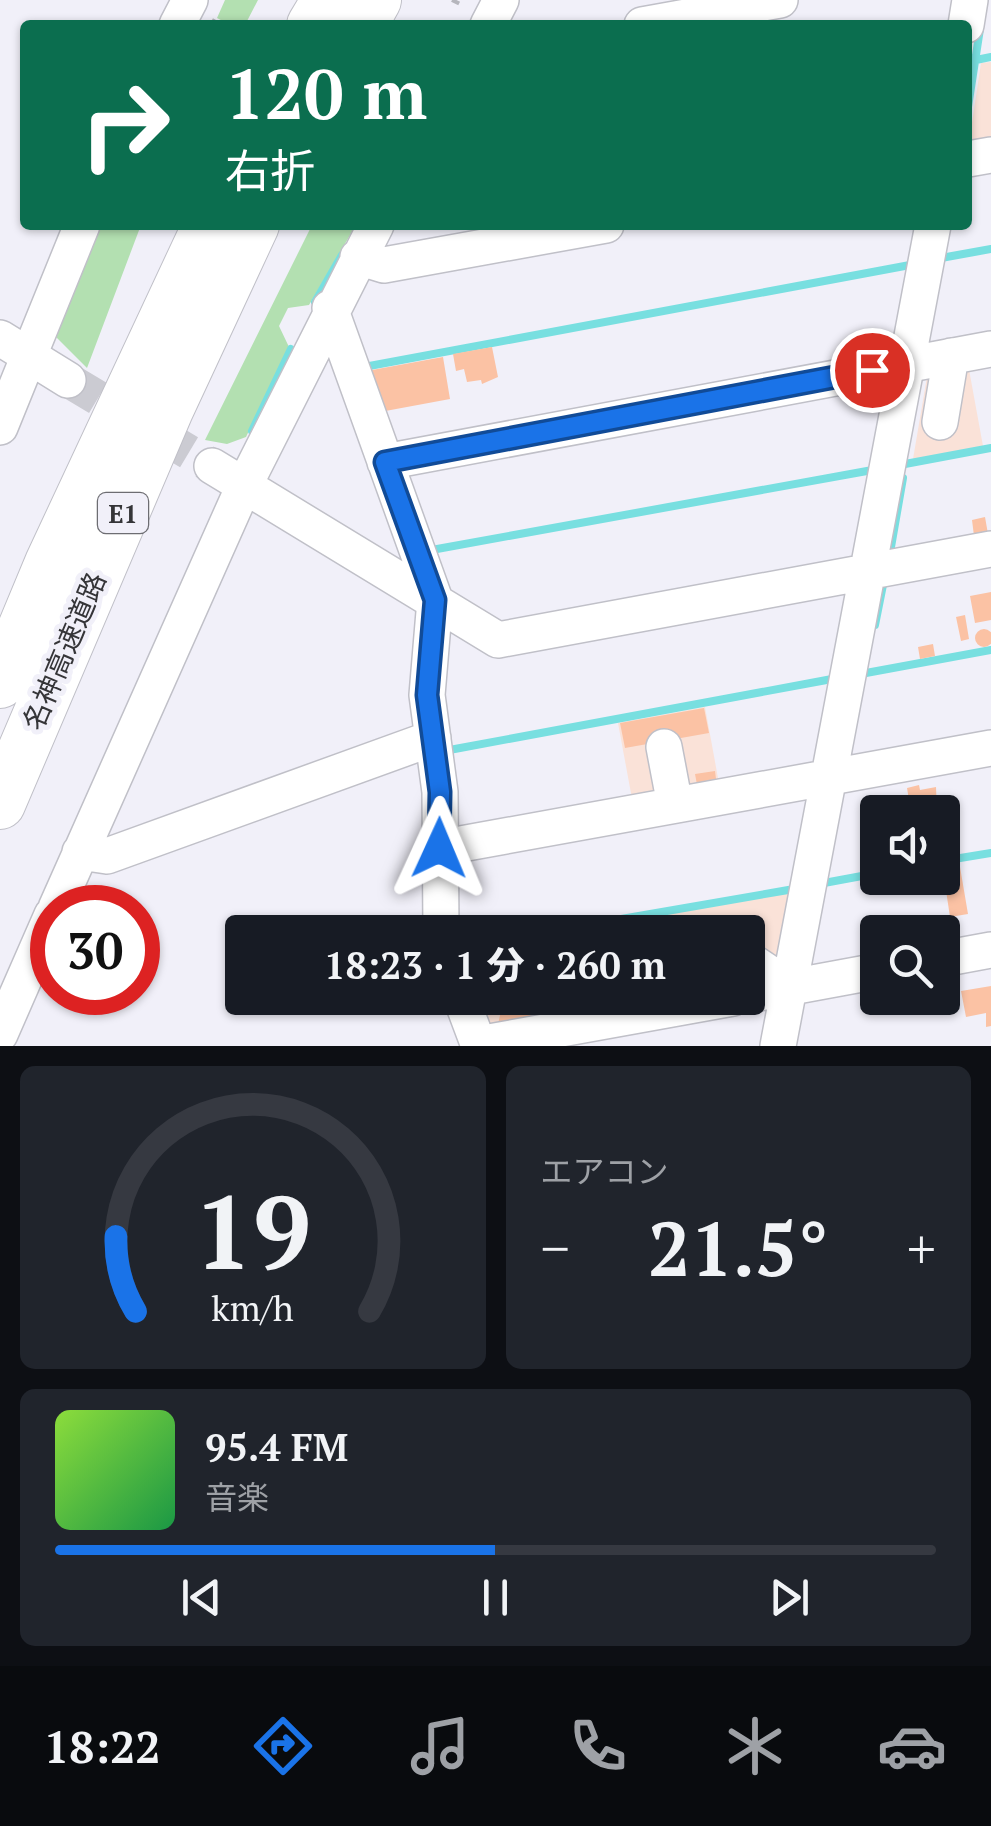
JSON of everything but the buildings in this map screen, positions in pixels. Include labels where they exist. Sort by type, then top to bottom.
[{"type":"highway","name":"名神高速道路","points":[[0,683],[50,563],[206,230]]},
{"type":"highway","name":"名神高速道路","points":[[0,804],[168,410],[252,230]]},
{"type":"street","points":[[475,15],[501,0]]},
{"type":"street","points":[[670,20],[780,0]]},
{"type":"street","points":[[0,426],[14,346],[79,230]]},
{"type":"street","points":[[66,885],[243,488],[330,308],[373,230]]},
{"type":"street","points":[[358,257],[384,265],[578,230]]},
{"type":"street","points":[[778,1046],[910,364],[932,230]]},
{"type":"street","points":[[330,308],[435,600],[427,695],[440,792],[441,915]]},
{"type":"street","points":[[14,346],[68,380]]},
{"type":"street","points":[[385,462],[991,349]]},
{"type":"street","points":[[940,422],[950,356]]},
{"type":"street","points":[[212,466],[498,640],[991,550]]},
{"type":"street","points":[[80,852],[107,856],[432,738]]},
{"type":"street","points":[[664,747],[674,805]]},
{"type":"street","points":[[439,848],[991,748]]},
{"type":"street","points":[[960,956],[991,950]]},
{"type":"street","points":[[0,1034],[30,965]]},
{"type":"street","points":[[765,970],[790,987]]},
{"type":"street","points":[[765,992],[860,974]]},
{"type":"street","points":[[467,1015],[479,1045],[642,1015]]},
{"type":"path","points":[[452,0],[475,15]]},
{"type":"shaded area","points":[[991,62],[991,145],[972,148],[972,123],[981,63]]},
{"type":"shaded area","points":[[968,364],[983,446],[913,459],[928,371]]},
{"type":"shaded area","points":[[705,707],[720,789],[633,804],[618,723]]},
{"type":"shaded area","points":[[797,890],[780,978],[765,982],[765,915],[655,915]]},
{"type":"shaded area","points":[[478,1015],[598,1015],[500,1033],[481,1023]]},
{"type":"green space","points":[[225,0],[258,0],[248,20],[217,18]]},
{"type":"green space","points":[[90,230],[139,230],[87,368],[55,336]]},
{"type":"green space","points":[[310,230],[353,230],[309,305],[288,308],[279,326],[289,347],[246,437],[227,444],[205,440]]},
{"type":"waterway","points":[[972,81],[980,29]]},
{"type":"waterway","points":[[976,60],[991,57]]},
{"type":"waterway","points":[[941,258],[991,249]]},
{"type":"waterway","points":[[315,302],[342,255]]},
{"type":"waterway","points":[[364,367],[910,265]]},
{"type":"waterway","points":[[252,431],[291,349]]},
{"type":"waterway","points":[[905,464],[991,448]]},
{"type":"waterway","points":[[426,551],[878,469]]},
{"type":"waterway","points":[[891,547],[903,478]]},
{"type":"waterway","points":[[875,625],[883,585]]},
{"type":"waterway","points":[[866,673],[991,650]]},
{"type":"waterway","points":[[444,751],[832,679]]},
{"type":"waterway","points":[[960,858],[991,853]]},
{"type":"waterway","points":[[824,883],[860,876]]},
{"type":"waterway","points":[[644,915],[794,889]]},
{"type":"tunnel","points":[[68,380],[212,466]]},
{"type":"route","points":[[439,848],[440,792],[427,695],[435,600],[385,462],[872,370]]}]
